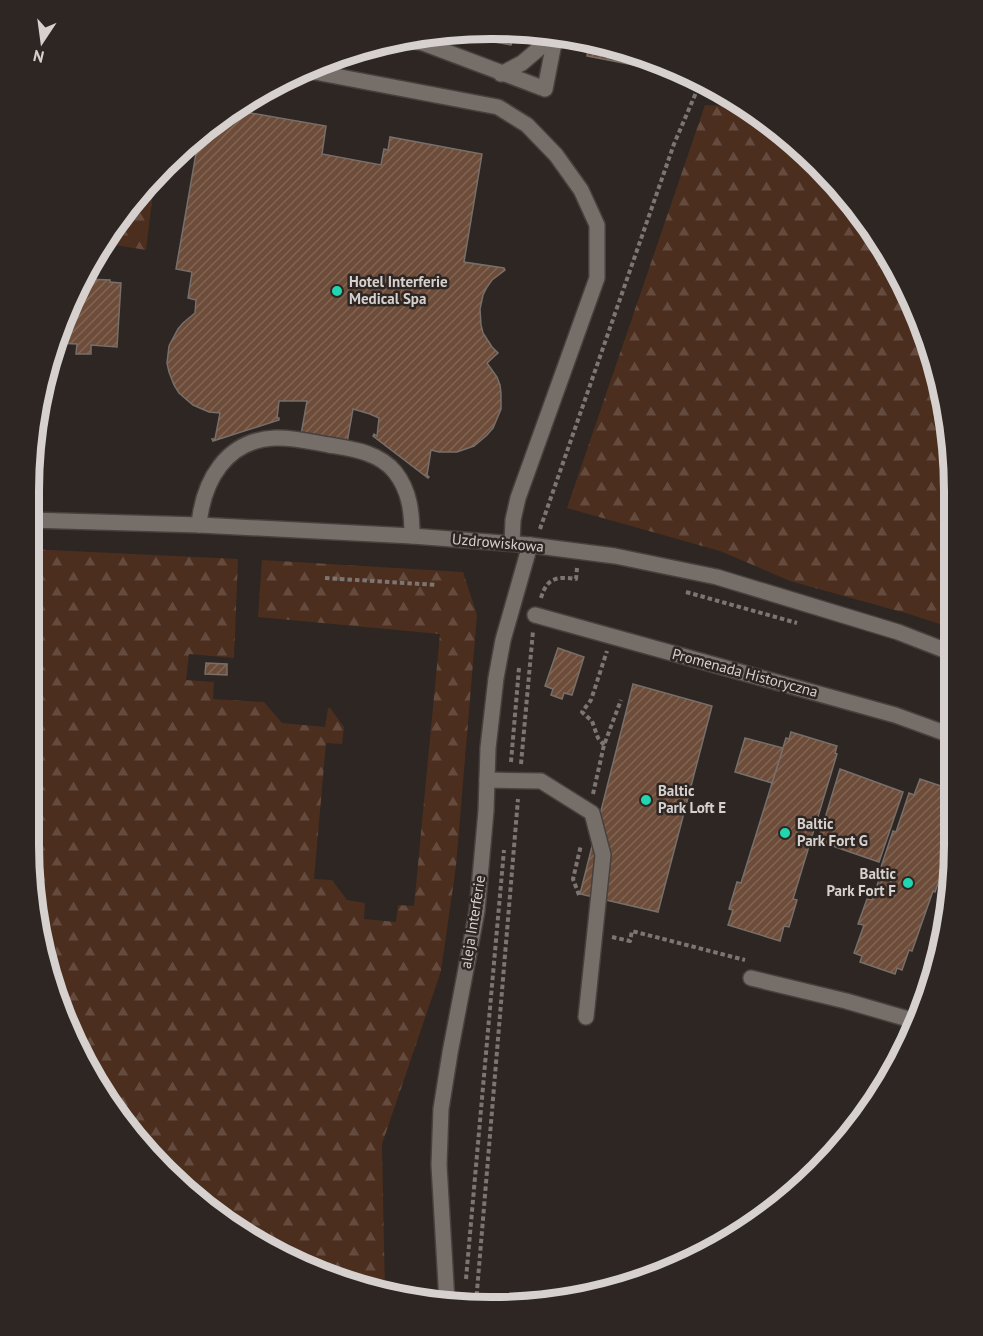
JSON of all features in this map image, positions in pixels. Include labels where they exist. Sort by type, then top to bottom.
[{"type":"street","points":[[501,74],[522,63],[546,43]]},
{"type":"street","points":[[424,44],[545,89],[554,44]]},
{"type":"street","points":[[319,73],[498,107],[527,125],[556,155],[581,190],[597,225],[597,278],[518,498],[513,520],[512,543]]},
{"type":"street","points":[[199,525],[206,490],[226,459],[236,449],[257,440],[275,438],[352,449],[382,459],[403,483],[410,500],[412,536]]},
{"type":"street","name":"Uzdrowiskowa","points":[[39,520],[199,525],[412,536],[512,543],[615,556],[717,577],[898,632],[944,650]]},
{"type":"street","name":"aleja Interferie","points":[[447,1294],[439,1165],[441,1109],[477,912],[486,811],[489,736],[496,678],[501,650],[530,545]]},
{"type":"street","name":"Promenada Historyczna","points":[[535,615],[895,715],[944,733]]},
{"type":"street","points":[[487,780],[541,781],[592,813],[603,855],[586,1017]]},
{"type":"street","points":[[751,978],[909,1019]]},
{"type":"path","points":[[539,530],[674,144],[698,89]]},
{"type":"path","points":[[515,781],[535,615],[547,583],[555,578],[576,579],[577,570]]},
{"type":"path","points":[[325,578],[437,585]]},
{"type":"path","points":[[676,590],[800,624]]},
{"type":"path","points":[[604,745],[598,738],[592,721],[582,712],[591,700],[611,636]]},
{"type":"path","points":[[477,1296],[515,781],[520,658]]},
{"type":"path","points":[[592,799],[604,745],[621,700]]},
{"type":"path","points":[[466,1285],[505,839]]},
{"type":"path","points":[[580,897],[573,879],[581,844]]},
{"type":"path","points":[[609,936],[630,941],[632,931],[752,962]]},
{"type":"green space","points":[[705,105],[728,106],[790,151],[832,193],[868,240],[910,318],[929,374],[937,412],[932,416],[939,425],[940,432],[944,492],[944,625],[790,581],[720,551],[567,508]]},
{"type":"green space","points":[[153,191],[146,250],[112,245]]},
{"type":"green space","points":[[39,549],[238,559],[234,658],[189,654],[186,680],[214,682],[213,699],[264,702],[282,723],[325,727],[328,708],[330,708],[344,727],[342,744],[326,743],[314,879],[332,880],[347,900],[365,903],[364,919],[396,922],[398,905],[414,906],[440,634],[258,617],[262,560],[463,572],[477,615],[456,866],[441,971],[382,1144],[385,1284],[318,1263],[240,1221],[193,1185],[151,1143],[115,1096],[100,1071],[73,1018],[63,990],[54,962],[43,904],[39,844]]},
{"type":"building","points":[[480,39],[512,40],[511,45]]},
{"type":"building","points":[[588,50],[609,54],[639,64],[639,66],[587,56]]},
{"type":"building","name":"Hotel Interferie Medical Spa","points":[[245,112],[326,126],[322,154],[381,165],[384,149],[388,150],[390,137],[482,154],[464,262],[505,270],[487,287],[480,309],[483,333],[498,353],[487,363],[497,377],[501,393],[501,409],[493,428],[474,446],[457,452],[431,450],[428,478],[373,436],[374,434],[377,436],[379,418],[353,409],[345,454],[299,446],[307,401],[279,401],[277,418],[279,420],[213,441],[220,413],[209,412],[193,405],[179,393],[167,363],[169,346],[178,329],[195,313],[196,300],[188,298],[192,272],[176,269],[197,148]]},
{"type":"building","points":[[92,279],[121,283],[117,347],[91,345],[91,354],[76,354],[77,344],[64,343],[73,318]]},
{"type":"building","points":[[558,648],[584,657],[572,695],[564,693],[562,699],[551,695],[553,689],[545,686]]},
{"type":"building","points":[[206,663],[227,664],[227,675],[205,674]]},
{"type":"building","name":"Baltic Park Loft E","points":[[633,684],[712,706],[658,912],[580,894]]},
{"type":"building","name":"Baltic Park Fort G","points":[[791,732],[837,746],[835,753],[837,754],[793,899],[797,900],[789,927],[784,926],[780,941],[728,925],[733,910],[729,909],[737,882],[741,883],[786,738],[789,739]]},
{"type":"building","points":[[745,738],[783,748],[772,783],[735,772]]},
{"type":"building","points":[[840,769],[903,792],[879,862],[818,841]]},
{"type":"building","name":"Baltic Park Fort F","points":[[920,779],[944,787],[943,870],[935,892],[933,891],[912,951],[909,950],[902,970],[897,968],[895,974],[860,962],[862,956],[854,953],[864,925],[858,924],[867,899],[872,900],[893,831],[896,832],[909,793],[914,795]]},
{"type":"place","name":"Hotel Interferie Medical Spa","points":[[337,291]]},
{"type":"place","name":"Baltic Park Loft E","points":[[646,800]]},
{"type":"place","name":"Baltic Park Fort G","points":[[785,833]]},
{"type":"place","name":"Baltic Park Fort F","points":[[908,883]]}]
